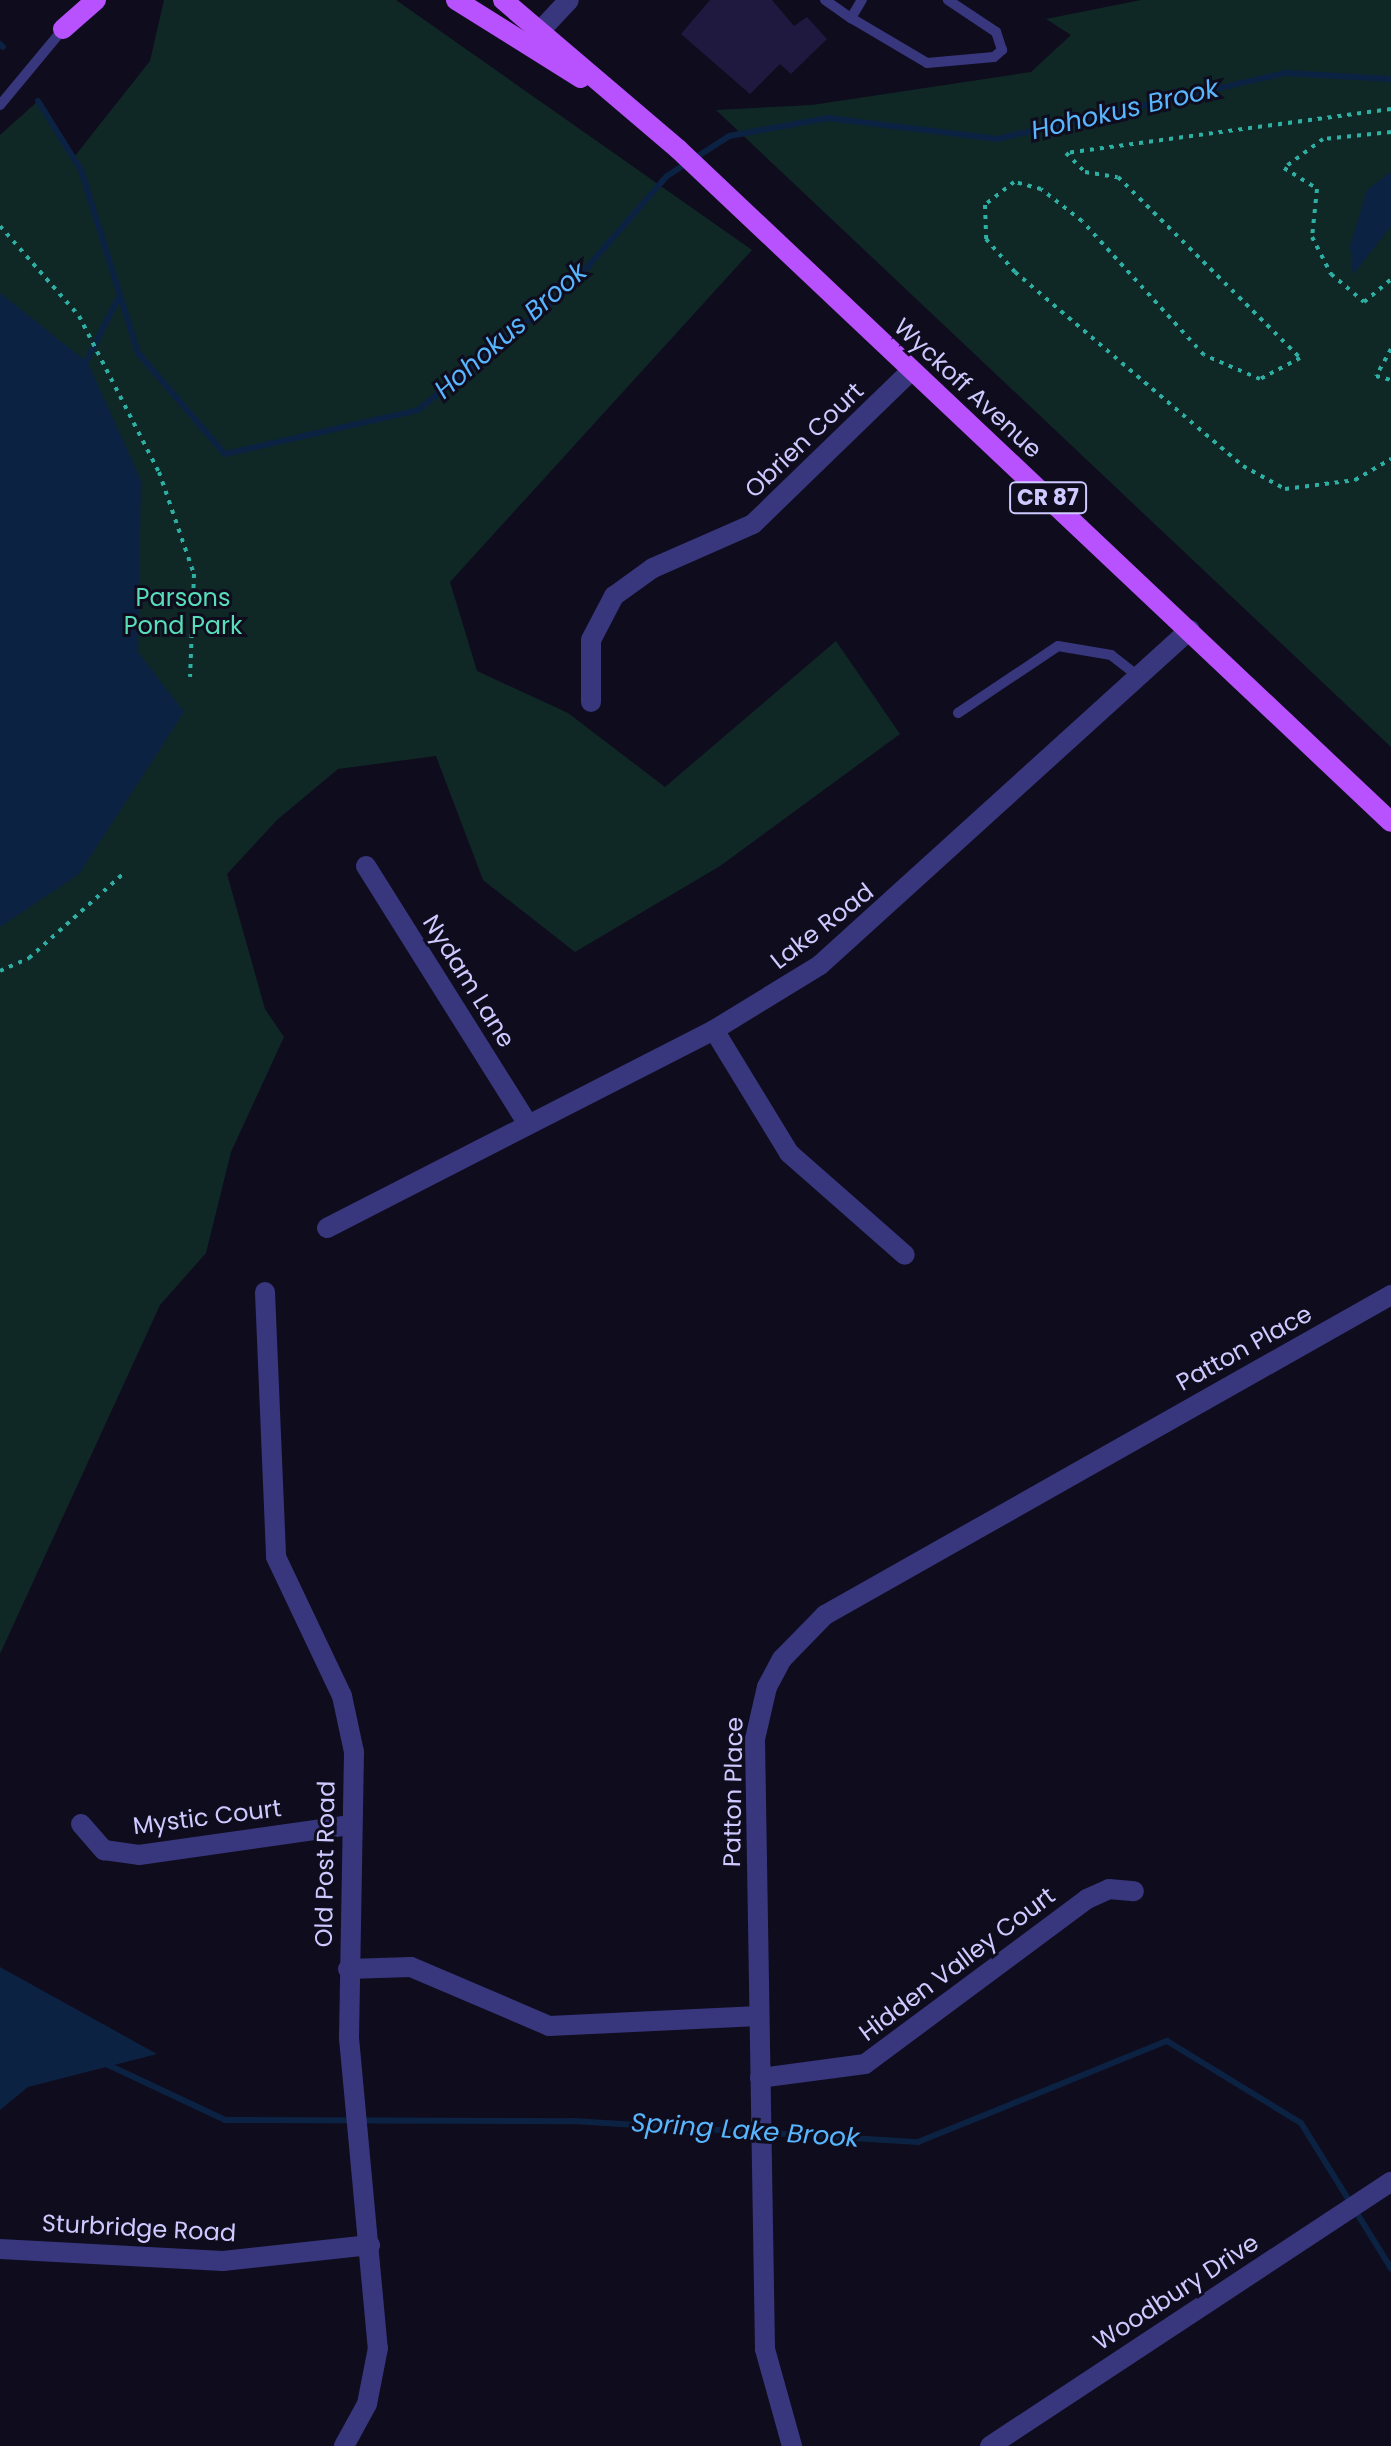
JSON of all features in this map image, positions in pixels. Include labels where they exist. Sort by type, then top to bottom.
[{"type":"main road","points":[[63,29],[73,0]]},
{"type":"main road","points":[[63,29],[93,0]]},
{"type":"main road","points":[[456,0],[521,47],[611,93]]},
{"type":"main road","name":"Wyckoff Avenue","points":[[503,0],[678,149],[1391,822]]},
{"type":"street","points":[[63,29],[81,0]]},
{"type":"street","points":[[540,31],[569,0]]},
{"type":"street","name":"Obrien Court","points":[[591,702],[591,640],[614,596],[653,568],[753,524],[911,371]]},
{"type":"street","name":"Lake Road","points":[[327,1228],[424,1174],[714,1030],[878,919],[1190,630]]},
{"type":"street","name":"Nydam Lane","points":[[366,866],[528,1124]]},
{"type":"street","points":[[714,1030],[789,1153],[905,1255]]},
{"type":"street","name":"Old Post Road","points":[[265,1292],[270,1528],[287,1585],[350,1722],[348,1969],[351,2075],[370,2245],[375,2376],[344,2446]]},
{"type":"street","name":"Patton Place","points":[[792,2446],[765,2349],[755,1739],[767,1687],[801,1635],[1391,1295]]},
{"type":"street","name":"Mystic Court","points":[[81,1824],[104,1850],[139,1855],[351,1825]]},
{"type":"street","name":"Hidden Valley Court","points":[[760,2078],[865,2064],[1087,1899],[1109,1889],[1134,1891]]},
{"type":"street","points":[[348,1969],[411,1967],[518,2017],[562,2028],[759,2016]]},
{"type":"street","name":"Woodbury Drive","points":[[990,2446],[1391,2182]]},
{"type":"street","name":"Sturbridge Road","points":[[0,2249],[223,2261],[370,2245]]},
{"type":"lane","points":[[825,0],[927,63],[994,57],[1002,50],[996,32],[948,0]]},
{"type":"lane","points":[[851,18],[862,0]]},
{"type":"lane","points":[[0,105],[63,29]]},
{"type":"lane","points":[[958,713],[1058,646],[1111,655],[1139,677]]},
{"type":"path","points":[[1391,109],[1066,153],[1085,172],[1118,177],[1300,358],[1260,379],[1204,355],[1082,221],[1041,189],[1014,182],[985,205],[986,239],[1015,272],[1243,466],[1285,489],[1355,480],[1391,459]]},
{"type":"path","points":[[1391,132],[1323,139],[1284,168],[1317,189],[1312,237],[1331,274],[1364,302],[1391,279]]},
{"type":"path","points":[[0,226],[79,316],[159,472],[194,574],[190,677]]},
{"type":"path","points":[[1391,349],[1376,376],[1391,380]]},
{"type":"path","points":[[0,971],[29,958],[123,874]]},
{"type":"green space","name":"Parsons Pond Park","points":[[164,0],[396,0],[752,250],[450,582],[477,671],[568,713],[665,787],[836,641],[900,734],[720,866],[575,952],[483,880],[436,756],[338,769],[277,820],[227,874],[265,1009],[284,1037],[231,1152],[206,1253],[160,1305],[0,1654],[0,135],[38,101],[74,157],[150,61]]},
{"type":"green space","points":[[1141,0],[1391,0],[1391,747],[716,110],[812,105],[1031,72],[1071,35],[1046,19]]},
{"type":"water","points":[[1391,172],[1391,226],[1353,275],[1350,246],[1367,190]]},
{"type":"water","points":[[0,293],[88,363],[141,480],[138,652],[184,712],[79,874],[0,927]]},
{"type":"water","points":[[0,1967],[157,2054],[28,2087],[0,2110]]},
{"type":"building","points":[[710,0],[772,0],[794,26],[807,17],[827,39],[791,74],[780,64],[750,94],[681,34]]},
{"type":"waterway","name":"Hohokus Brook","points":[[0,44],[3,47]]},
{"type":"waterway","name":"Hohokus Brook","points":[[38,101],[81,170],[138,353],[225,454],[418,410],[570,287],[667,176],[729,136],[827,118],[997,139],[1285,73],[1391,79]]},
{"type":"waterway","name":"Spring Lake Brook","points":[[83,368],[117,300]]},
{"type":"waterway","name":"Spring Lake Brook","points":[[104,2063],[225,2120],[573,2121],[918,2142],[1167,2041],[1301,2123],[1391,2268]]}]
